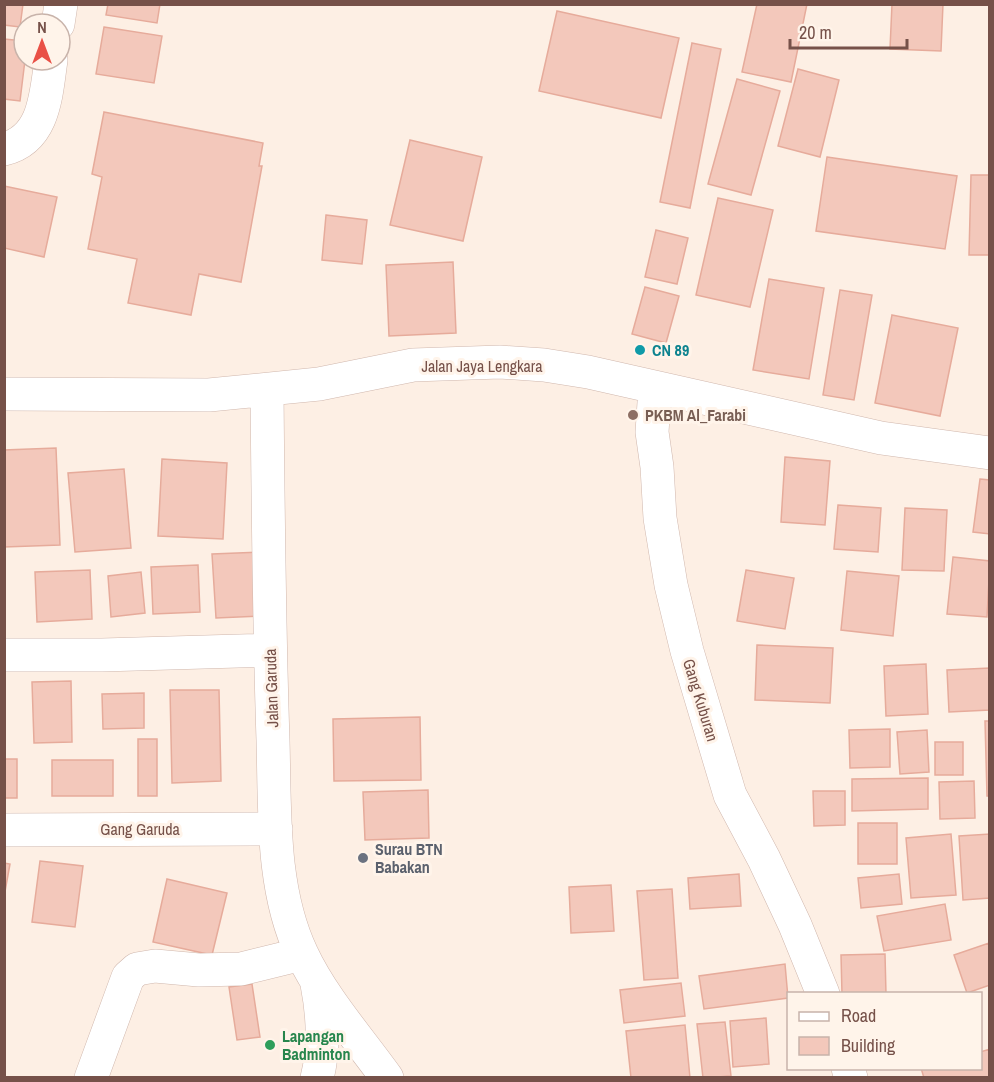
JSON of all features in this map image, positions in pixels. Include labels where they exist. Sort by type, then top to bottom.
[{"type":"street","points":[[4,149],[25,139],[40,119],[49,72]]},
{"type":"street","name":"Jalan Jaya Lengkara","points":[[4,394],[209,395],[319,384],[413,365],[500,363],[566,369],[881,438],[990,453]]},
{"type":"street","name":"Gang Kuburan","points":[[655,388],[652,432],[660,518],[671,585],[687,651],[730,795],[769,868],[823,992]]},
{"type":"street","name":"Jalan Garuda","points":[[267,390],[270,650],[276,829],[284,900],[322,1008],[323,1037],[317,1077]]},
{"type":"street","points":[[4,655],[102,655],[270,650]]},
{"type":"street","name":"Gang Garuda","points":[[4,830],[276,829]]},
{"type":"street","points":[[92,1077],[128,977],[137,969],[155,966],[199,970],[309,967]]},
{"type":"street","name":"Jalan Garuda","points":[[309,967],[387,1077]]},
{"type":"building","points":[[4,4],[23,4],[22,12],[12,12],[12,26],[4,25]]},
{"type":"building","points":[[108,4],[160,4],[157,23],[106,15]]},
{"type":"building","points":[[757,4],[807,4],[791,82],[742,72]]},
{"type":"building","points":[[892,4],[943,4],[941,51],[890,49]]},
{"type":"building","points":[[557,11],[679,38],[661,118],[539,91]]},
{"type":"building","points":[[104,27],[162,36],[154,83],[96,74]]},
{"type":"building","points":[[4,39],[12,40],[12,72],[24,72],[20,101],[4,99]]},
{"type":"building","points":[[692,43],[721,49],[690,208],[660,202]]},
{"type":"building","points":[[798,69],[839,80],[820,157],[778,146]]},
{"type":"building","points":[[737,79],[780,91],[751,195],[708,184]]},
{"type":"building","points":[[104,112],[263,143],[259,166],[262,166],[241,282],[199,274],[191,315],[128,303],[137,259],[88,249],[102,177],[92,174]]},
{"type":"building","points":[[410,140],[482,157],[463,241],[390,225]]},
{"type":"building","points":[[827,157],[957,176],[945,249],[816,231]]},
{"type":"building","points":[[971,175],[990,175],[990,255],[969,255]]},
{"type":"building","points":[[4,186],[57,197],[44,257],[4,248]]},
{"type":"building","points":[[718,198],[773,210],[750,307],[696,295]]},
{"type":"building","points":[[326,215],[367,220],[362,264],[322,260]]},
{"type":"building","points":[[656,230],[688,238],[677,284],[645,277]]},
{"type":"building","points":[[453,262],[456,333],[389,336],[386,265]]},
{"type":"building","points":[[769,279],[824,288],[809,379],[753,370]]},
{"type":"building","points":[[645,287],[679,296],[666,343],[632,334]]},
{"type":"building","points":[[840,290],[872,295],[854,400],[823,395]]},
{"type":"building","points":[[892,315],[958,328],[940,416],[875,403]]},
{"type":"building","points":[[56,448],[60,545],[4,547],[4,450]]},
{"type":"building","points":[[785,457],[830,461],[825,525],[781,522]]},
{"type":"building","points":[[162,459],[227,463],[223,539],[158,536]]},
{"type":"building","points":[[124,469],[131,548],[75,552],[68,473]]},
{"type":"building","points":[[980,479],[990,480],[990,534],[973,532]]},
{"type":"building","points":[[838,505],[881,508],[878,552],[834,549]]},
{"type":"building","points":[[905,508],[947,510],[944,571],[902,570]]},
{"type":"building","points":[[262,552],[265,616],[216,618],[212,554]]},
{"type":"building","points":[[953,557],[990,561],[987,617],[947,614]]},
{"type":"building","points":[[198,565],[200,612],[153,614],[151,567]]},
{"type":"building","points":[[90,570],[92,619],[37,622],[35,572]]},
{"type":"building","points":[[746,570],[794,578],[785,629],[737,621]]},
{"type":"building","points":[[847,571],[899,576],[893,636],[841,630]]},
{"type":"building","points":[[141,572],[145,613],[111,617],[108,576]]},
{"type":"building","points":[[757,645],[833,648],[830,703],[755,700]]},
{"type":"building","points":[[926,664],[928,714],[886,716],[884,666]]},
{"type":"building","points":[[990,668],[990,710],[949,712],[947,670]]},
{"type":"building","points":[[71,681],[72,742],[34,743],[32,682]]},
{"type":"building","points":[[170,690],[219,690],[221,781],[172,783]]},
{"type":"building","points":[[144,693],[144,728],[103,729],[102,694]]},
{"type":"building","points":[[420,717],[421,780],[334,781],[333,719]]},
{"type":"building","points":[[985,721],[990,721],[990,796],[987,796]]},
{"type":"building","points":[[890,729],[890,767],[850,768],[849,730]]},
{"type":"building","points":[[927,730],[929,772],[900,774],[897,732]]},
{"type":"building","points":[[138,739],[157,739],[157,796],[138,796]]},
{"type":"building","points":[[935,742],[963,742],[963,775],[935,775]]},
{"type":"building","points":[[4,759],[17,759],[17,798],[4,798]]},
{"type":"building","points":[[52,760],[113,760],[113,796],[52,796]]},
{"type":"building","points":[[928,778],[928,809],[852,811],[852,779]]},
{"type":"building","points":[[974,781],[975,818],[940,819],[939,782]]},
{"type":"building","points":[[428,790],[429,838],[365,840],[363,792]]},
{"type":"building","points":[[813,791],[845,791],[845,825],[814,826]]},
{"type":"building","points":[[858,823],[897,823],[897,864],[858,864]]},
{"type":"building","points":[[951,834],[956,895],[911,898],[906,838]]},
{"type":"building","points":[[990,834],[990,898],[963,900],[959,836]]},
{"type":"building","points":[[40,861],[83,866],[75,927],[32,922]]},
{"type":"building","points":[[4,863],[10,864],[4,897]]},
{"type":"building","points":[[739,874],[741,906],[690,909],[688,878]]},
{"type":"building","points":[[899,874],[902,904],[861,908],[858,878]]},
{"type":"building","points":[[167,879],[227,893],[212,955],[153,942]]},
{"type":"building","points":[[611,885],[614,931],[571,933],[569,887]]},
{"type":"building","points":[[672,889],[678,978],[644,980],[637,891]]},
{"type":"building","points":[[945,904],[951,940],[884,951],[877,916]]},
{"type":"building","points":[[989,943],[990,985],[967,992],[954,955]]},
{"type":"building","points":[[885,954],[886,992],[842,992],[841,955]]},
{"type":"building","points":[[785,964],[787,998],[704,1009],[699,976]]},
{"type":"building","points":[[681,983],[685,1016],[624,1023],[620,990]]},
{"type":"building","points":[[252,984],[260,1037],[237,1040],[229,987]]},
{"type":"building","points":[[766,1018],[769,1064],[733,1067],[730,1021]]},
{"type":"building","points":[[725,1022],[731,1076],[703,1078],[697,1024]]},
{"type":"building","points":[[685,1025],[690,1078],[631,1078],[626,1031]]},
{"type":"building","points":[[990,1049],[990,1078],[924,1078],[922,1070],[982,1070],[982,1051]]},
{"type":"place","name":"CN 89","points":[[640,350]]},
{"type":"place","name":"PKBM Al_Farabi","points":[[633,415]]},
{"type":"place","name":"Surau BTN Babakan","points":[[363,858]]},
{"type":"place","name":"Lapangan Badminton","points":[[270,1045]]}]
